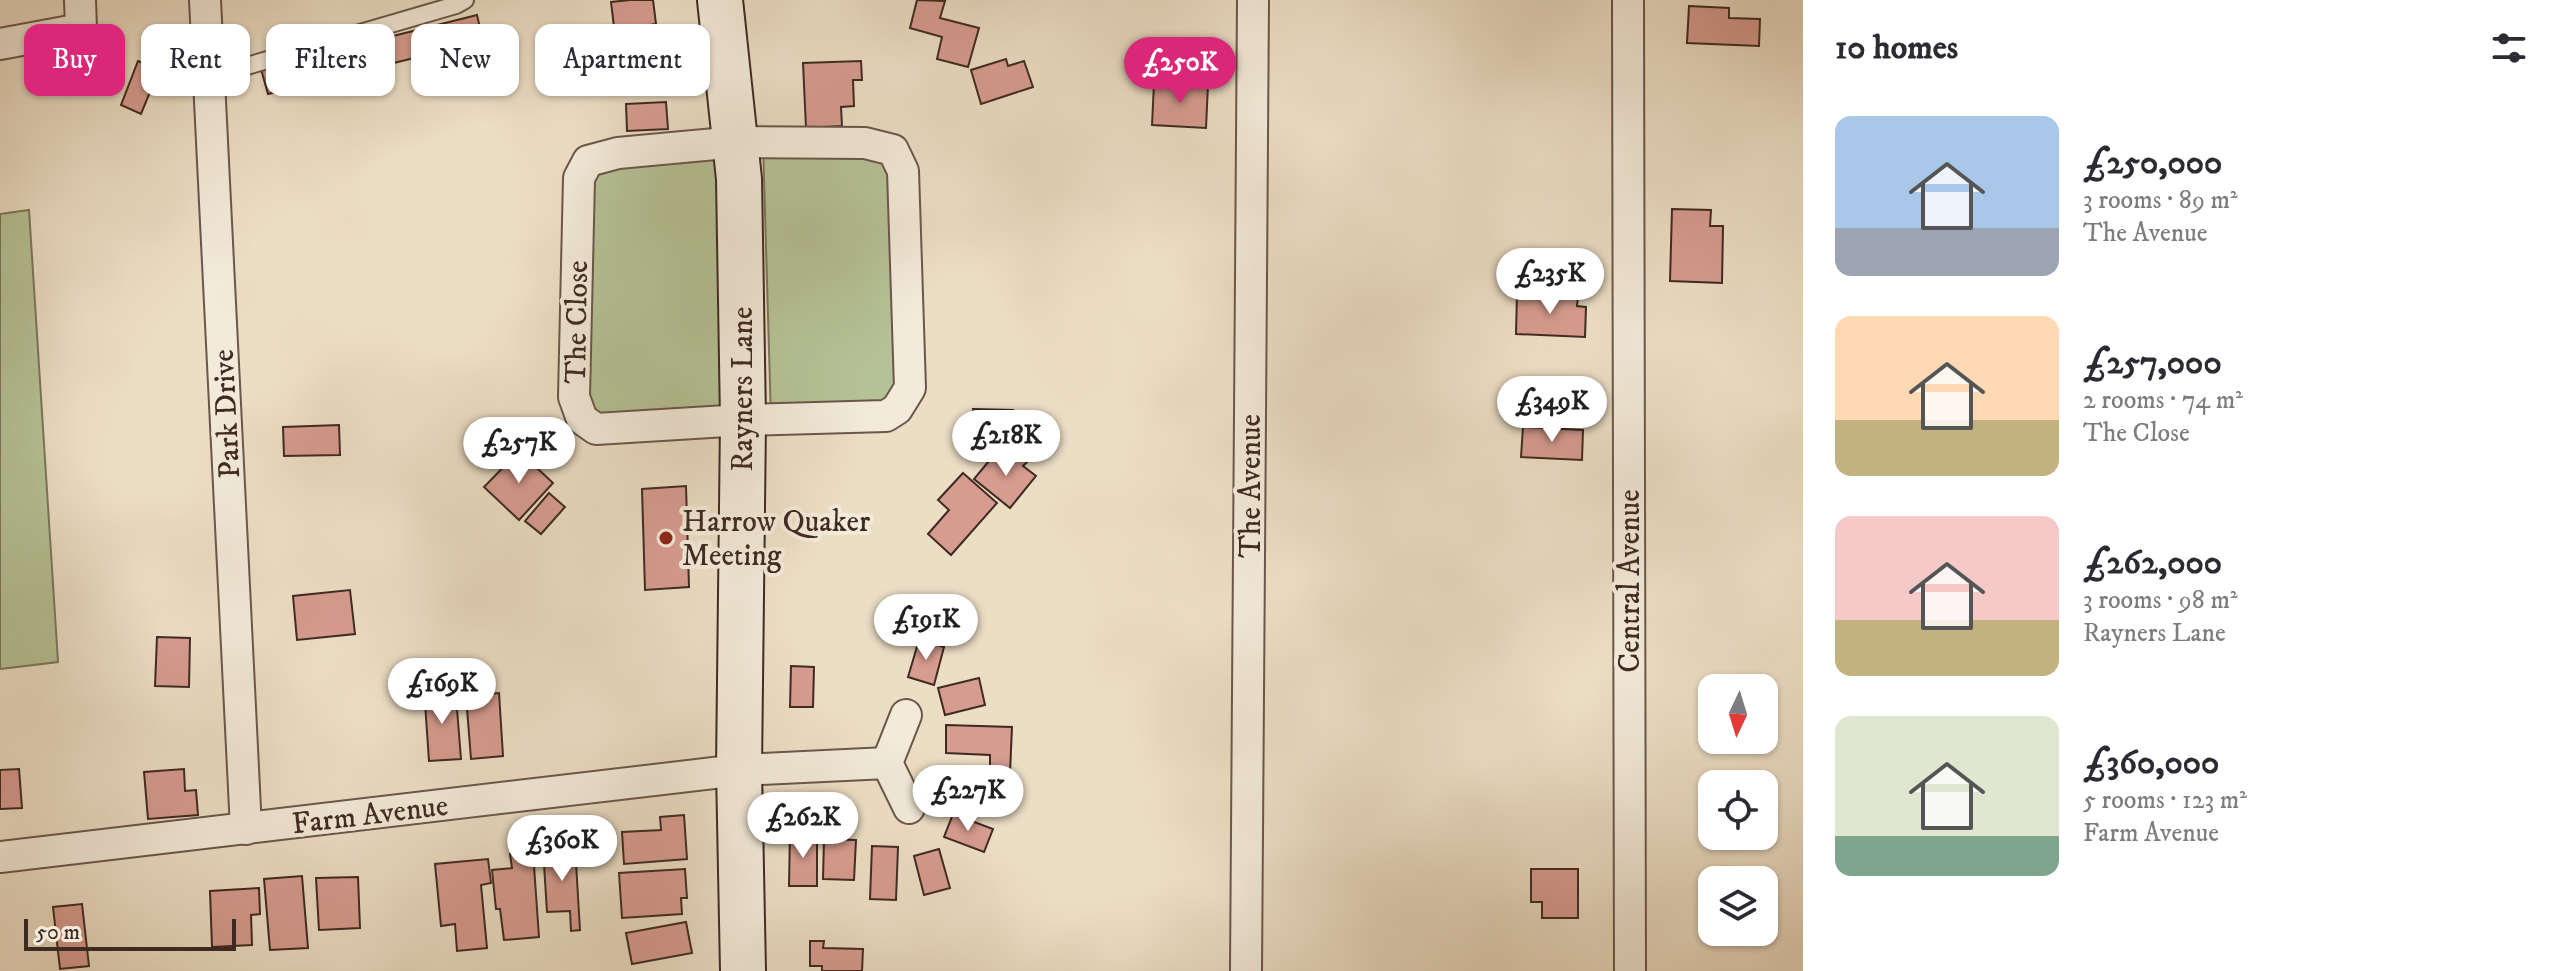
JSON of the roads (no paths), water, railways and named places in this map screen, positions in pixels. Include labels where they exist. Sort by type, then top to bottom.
[{"type":"street","points":[[0,44],[81,29],[80,0]]},
{"type":"street","name":"Park Drive","points":[[205,0],[206,24]]},
{"type":"street","name":"Rayners Lane","points":[[720,0],[737,142],[743,420],[739,770],[743,971]]},
{"type":"street","name":"The Avenue","points":[[1246,971],[1253,0]]},
{"type":"street","name":"Central Avenue","points":[[1628,0],[1630,971]]},
{"type":"street","name":"Park Drive","points":[[210,96],[246,829]]},
{"type":"street","name":"The Close","points":[[737,142],[865,143],[893,150],[903,171],[910,388],[897,409],[886,416],[743,420],[596,429],[582,419],[574,397],[579,178],[588,161],[618,153],[737,142]]},
{"type":"street","points":[[906,715],[887,763],[909,808]]},
{"type":"street","name":"Farm Avenue","points":[[0,857],[739,770],[887,763]]},
{"type":"lane","points":[[250,65],[465,0]]},
{"type":"place","name":"Harrow Quaker Meeting","points":[[666,538]]}]
